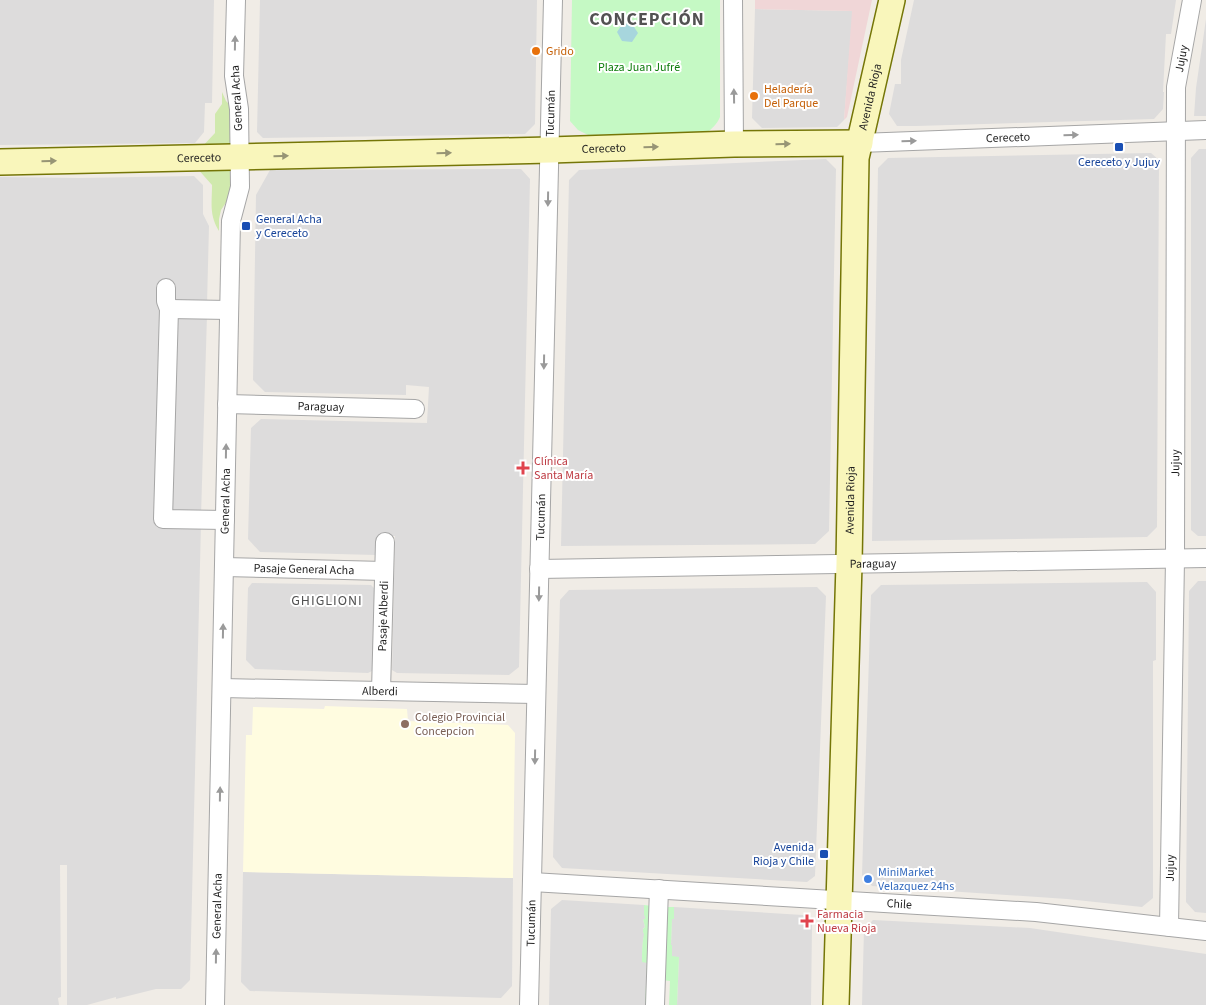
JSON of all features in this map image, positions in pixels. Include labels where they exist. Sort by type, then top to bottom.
[{"type":"main road","name":"Avenida Rioja","points":[[836,1005],[849,564],[856,158],[892,0]]},
{"type":"main road","name":"Cereceto","points":[[0,162],[734,144],[860,143]]},
{"type":"street","name":"General Acha","points":[[215,1005],[231,221],[240,187],[239,109],[234,76],[236,0]]},
{"type":"street","name":"Tucumán","points":[[529,1005],[553,0]]},
{"type":"street","points":[[733,0],[734,144]]},
{"type":"street","name":"Jujuy","points":[[1169,927],[1175,559],[1176,88],[1192,0]]},
{"type":"street","name":"Cereceto","points":[[860,143],[1206,130]]},
{"type":"street","points":[[166,288],[166,301],[169,309],[163,518],[225,520]]},
{"type":"street","points":[[169,309],[230,310]]},
{"type":"street","name":"Paraguay","points":[[228,404],[415,409]]},
{"type":"street","name":"Pasaje Alberdi","points":[[381,691],[385,542]]},
{"type":"street","name":"Paraguay","points":[[539,569],[1206,558]]},
{"type":"street","name":"Pasaje General Acha","points":[[224,567],[384,571]]},
{"type":"street","name":"Alberdi","points":[[222,688],[536,694]]},
{"type":"street","name":"Chile","points":[[532,882],[1036,912],[1206,931]]},
{"type":"street","points":[[655,1005],[659,889]]},
{"type":"shaded area","points":[[0,0],[214,0],[212,103],[205,103],[204,132],[195,143],[0,145]]},
{"type":"shaded area","points":[[260,0],[537,0],[535,124],[525,134],[263,138],[257,132]]},
{"type":"shaded area","points":[[755,0],[872,0],[847,117],[844,120],[852,11],[755,9]]},
{"type":"shaded area","points":[[914,0],[1176,0],[1171,34],[1166,34],[1163,109],[1154,119],[897,126],[889,114],[895,84],[901,84],[901,60]]},
{"type":"shaded area","points":[[755,9],[853,11],[844,120],[837,127],[762,128],[752,118]]},
{"type":"shaded area","points":[[1206,19],[1206,116],[1194,116],[1196,88]]},
{"type":"shaded area","points":[[1199,149],[1206,149],[1206,536],[1198,536],[1191,530],[1191,158]]},
{"type":"shaded area","points":[[1151,153],[1159,160],[1157,527],[1147,537],[872,541],[878,168],[888,158]]},
{"type":"shaded area","points":[[826,159],[836,169],[829,531],[815,544],[561,546],[569,180],[579,170]]},
{"type":"shaded area","points":[[521,169],[530,179],[519,667],[509,675],[397,673],[392,670],[395,536],[377,536],[376,555],[260,552],[248,539],[251,428],[261,419],[427,423],[429,387],[406,385],[406,395],[265,392],[253,380],[256,195],[270,170]]},
{"type":"shaded area","points":[[194,176],[203,185],[203,214],[209,226],[207,304],[173,304],[163,361],[158,361],[157,395],[161,396],[155,476],[158,476],[158,515],[201,523],[190,980],[181,989],[156,989],[87,1005],[67,1005],[67,865],[60,865],[61,997],[58,998],[59,1005],[0,1005],[0,177]]},
{"type":"shaded area","points":[[207,315],[201,516],[170,515],[173,317]]},
{"type":"shaded area","points":[[1198,581],[1206,581],[1206,913],[1195,912],[1186,902],[1189,591]]},
{"type":"shaded area","points":[[1147,582],[1156,592],[1156,660],[1153,661],[1153,898],[1142,907],[1067,899],[872,886],[862,875],[871,595],[881,585]]},
{"type":"shaded area","points":[[252,583],[371,585],[377,591],[376,669],[368,673],[255,669],[246,660],[248,588]]},
{"type":"shaded area","points":[[817,587],[826,596],[815,876],[807,882],[562,868],[553,857],[560,600],[569,590]]},
{"type":"shaded area","points":[[325,706],[407,709],[408,721],[508,725],[515,733],[513,878],[243,872],[246,735],[252,735],[253,707],[324,709]]},
{"type":"shaded area","points":[[243,872],[513,878],[512,986],[501,998],[250,991],[241,982]]},
{"type":"shaded area","points":[[562,900],[644,905],[645,919],[643,919],[645,927],[643,932],[645,934],[642,962],[647,962],[645,1005],[549,1005],[551,909]]},
{"type":"shaded area","points":[[674,907],[803,915],[812,925],[811,1005],[677,1005],[679,957],[672,957],[671,945]]},
{"type":"shaded area","points":[[873,920],[1030,928],[1206,954],[1206,1005],[862,1005],[864,929]]},
{"type":"green space","name":"Plaza Juan Jufré","points":[[572,0],[720,0],[720,117],[718,122],[706,133],[588,135],[578,130],[570,121]]},
{"type":"green space","points":[[222,92],[226,101],[232,107],[233,142],[229,147],[201,148],[215,133],[215,114],[222,104]]},
{"type":"green space","points":[[196,167],[232,167],[231,195],[221,210],[219,231],[212,214],[212,185]]},
{"type":"green space","points":[[644,905],[652,906],[648,1005],[645,1005],[647,963],[642,962],[643,929],[645,927],[643,919],[645,919]]},
{"type":"green space","points":[[665,907],[674,907],[671,945],[672,956],[679,957],[677,1005],[669,1005],[670,981],[662,980]]},
{"type":"water","points":[[623,23],[632,24],[638,33],[632,42],[622,41],[617,32]]},
{"type":"place","name":"Grido","points":[[536,51]]},
{"type":"place","name":"Heladería Del Parque","points":[[754,96]]},
{"type":"place","name":"Cereceto y Jujuy","points":[[1119,147]]},
{"type":"place","name":"General Acha y Cereceto","points":[[246,226]]},
{"type":"place","name":"Clínica Santa María","points":[[523,468]]},
{"type":"place","name":"Colegio Provincial Concepcion","points":[[405,724]]},
{"type":"place","name":"Avenida Rioja y Chile","points":[[824,854]]},
{"type":"place","name":"MiniMarket Velazquez 24hs","points":[[868,879]]},
{"type":"place","name":"Farmacia Nueva Rioja","points":[[807,921]]},
{"type":"district","name":"CONCEPCIÓN","points":[[647,19]]},
{"type":"district","name":"GHIGLIONI","points":[[327,601]]}]
